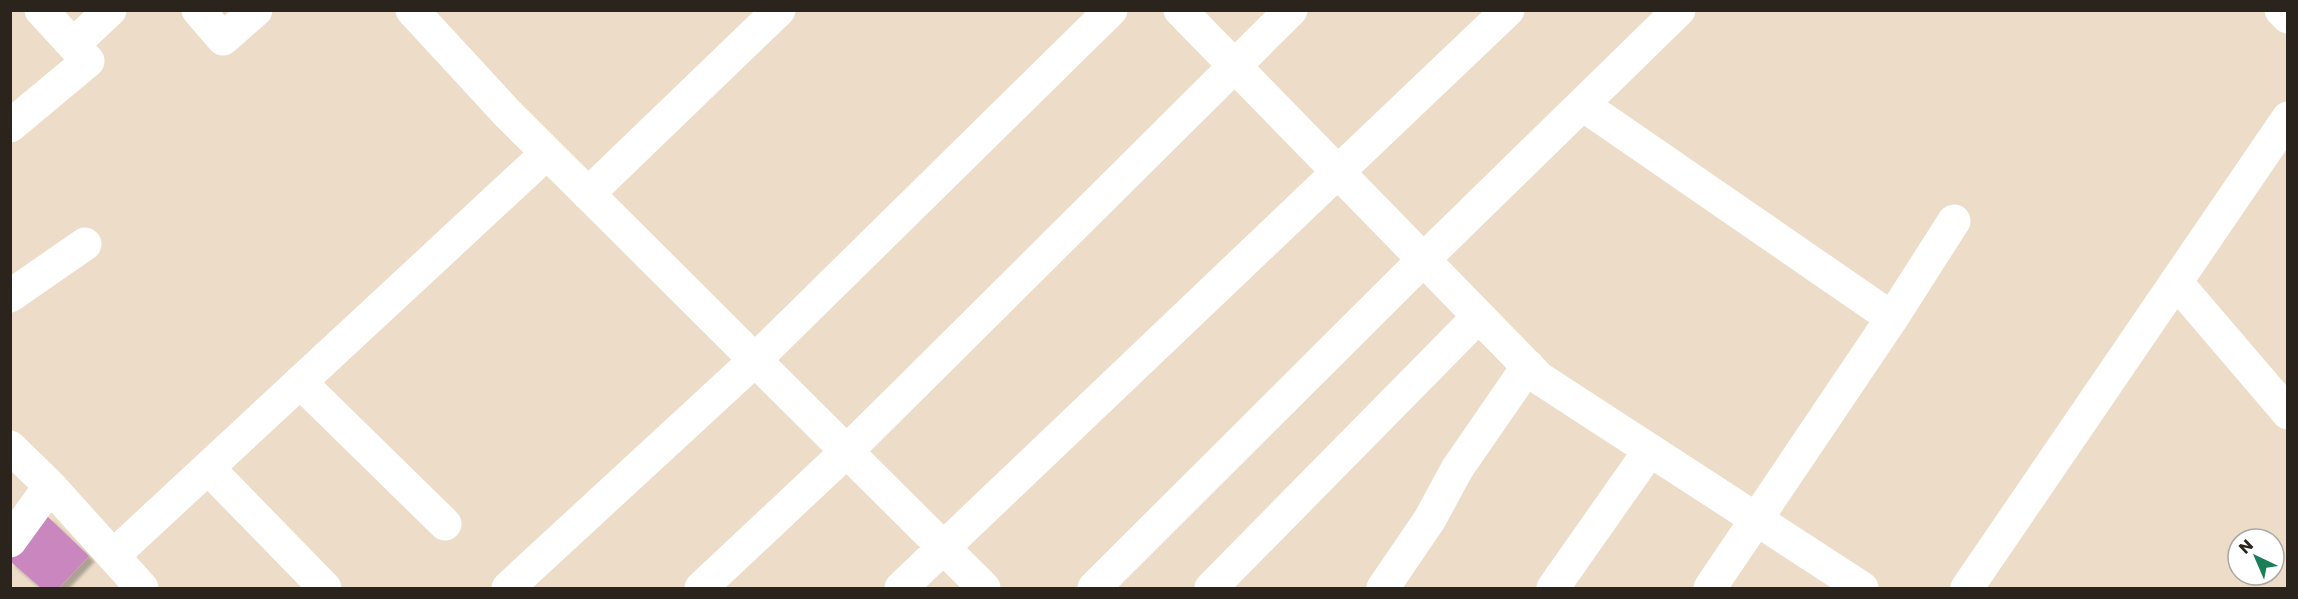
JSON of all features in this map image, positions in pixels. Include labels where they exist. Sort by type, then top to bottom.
[{"type":"street","points":[[10,126],[88,61],[41,10]]},
{"type":"street","points":[[73,45],[110,10]]},
{"type":"street","points":[[198,10],[224,39],[256,10]]},
{"type":"street","points":[[412,10],[508,114],[984,588]]},
{"type":"street","points":[[588,194],[779,10]]},
{"type":"street","points":[[508,588],[755,360],[1110,10]]},
{"type":"street","points":[[1180,10],[1338,171],[1422,261],[1539,378],[1755,521],[1862,588]]},
{"type":"street","points":[[701,588],[847,451],[1291,10]]},
{"type":"street","points":[[901,588],[1508,10]]},
{"type":"street","points":[[1094,588],[1422,261],[1679,10]]},
{"type":"street","points":[[2281,10],[2288,17]]},
{"type":"street","points":[[1582,105],[1892,318]]},
{"type":"street","points":[[1967,588],[2288,118]]},
{"type":"street","points":[[112,556],[547,153]]},
{"type":"street","points":[[1710,588],[1892,318],[1954,221]]},
{"type":"street","points":[[10,296],[85,244]]},
{"type":"street","points":[[2176,282],[2288,413]]},
{"type":"street","points":[[1211,588],[1478,317]]},
{"type":"street","points":[[1383,588],[1430,519],[1457,469],[1528,366]]},
{"type":"street","points":[[300,382],[444,524]]},
{"type":"street","points":[[10,447],[51,486],[142,588]]},
{"type":"street","points":[[1553,588],[1650,450]]},
{"type":"street","points":[[208,468],[325,588]]},
{"type":"street","points":[[10,541],[51,486]]},
{"type":"building","points":[[47,516],[89,556],[59,588],[41,588],[10,561],[10,555]]}]
